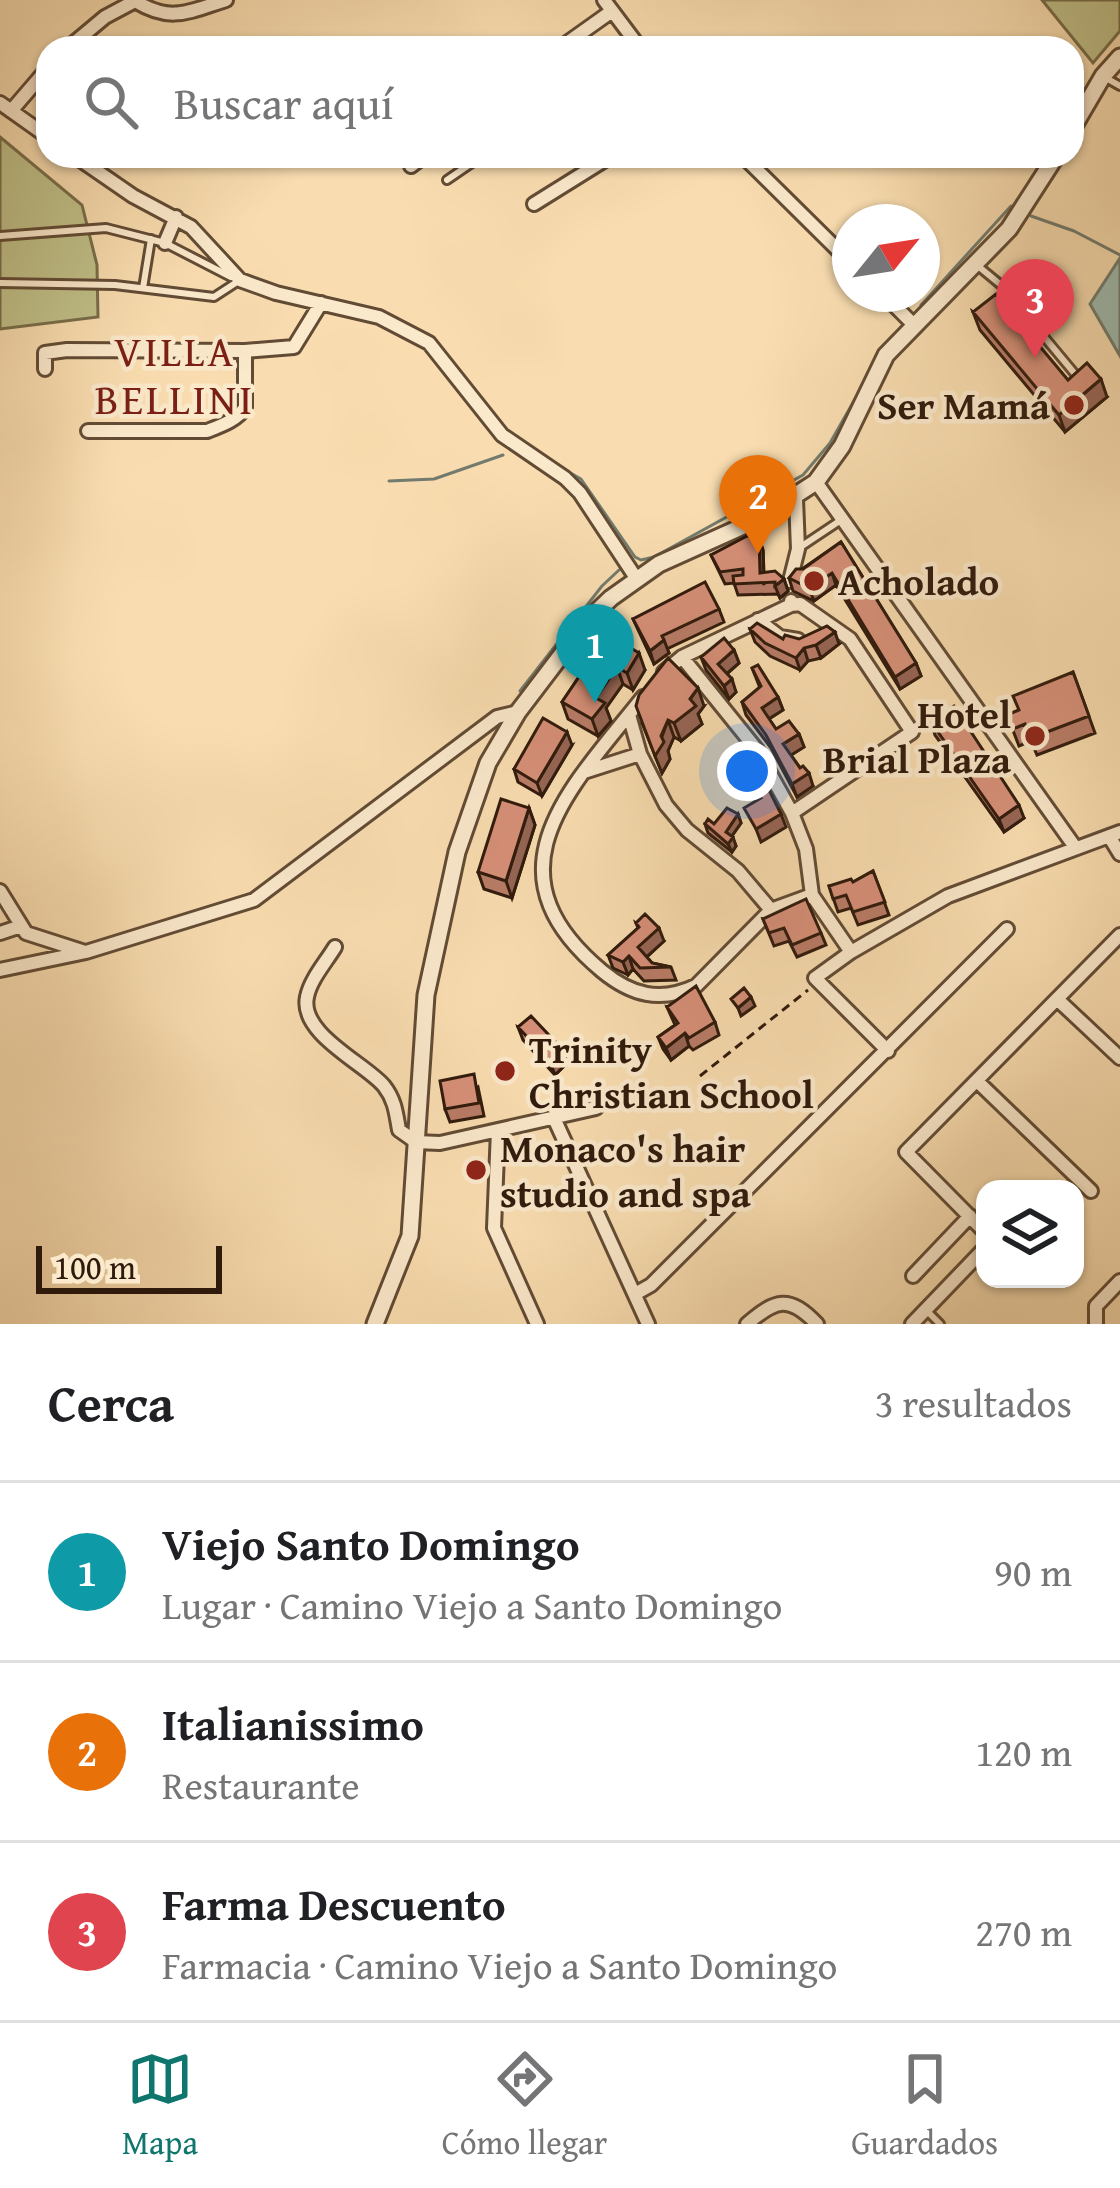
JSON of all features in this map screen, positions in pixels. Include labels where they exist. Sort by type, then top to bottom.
[{"type":"street","points":[[82,36],[105,17],[135,2],[159,15],[182,14],[226,0]]},
{"type":"street","points":[[573,36],[608,5],[629,36]]},
{"type":"street","points":[[1084,108],[1120,57]]},
{"type":"street","points":[[36,79],[5,107],[36,129]]},
{"type":"street","points":[[92,168],[191,227],[240,280],[379,316],[429,344],[502,435],[580,493],[636,578]]},
{"type":"street","points":[[534,204],[592,168]]},
{"type":"street","points":[[754,168],[832,244]]},
{"type":"street","points":[[375,1324],[410,1236],[426,995],[457,852],[488,763],[518,712],[587,620],[636,578],[796,499],[816,482],[842,446],[886,356],[1025,209],[1049,168]]},
{"type":"street","points":[[158,241],[176,217]]},
{"type":"street","points":[[45,369],[45,352],[67,350],[245,352],[294,347],[321,303]]},
{"type":"street","points":[[901,312],[915,326]]},
{"type":"street","points":[[88,431],[206,431],[220,426],[245,407],[245,352]]},
{"type":"street","points":[[816,482],[1076,847]]},
{"type":"street","points":[[790,581],[798,549],[796,499]]},
{"type":"street","points":[[792,813],[912,732],[850,640],[800,604],[791,603],[667,668],[580,773],[546,842],[541,873],[562,932],[626,990],[642,995],[680,994],[696,986],[771,910],[812,895]]},
{"type":"street","points":[[758,620],[780,637],[799,640],[813,637],[823,621]]},
{"type":"street","points":[[682,657],[757,750],[806,849],[812,895],[851,952]]},
{"type":"street","points":[[0,970],[86,952],[254,900],[496,716],[518,712]]},
{"type":"street","points":[[629,715],[640,754],[666,805],[687,830],[738,871],[771,910]]},
{"type":"street","points":[[580,773],[640,754]]},
{"type":"street","points":[[888,1051],[815,978],[948,896],[1115,834],[1120,854]]},
{"type":"street","points":[[0,891],[32,937],[86,952]]},
{"type":"street","points":[[0,933],[21,926]]},
{"type":"street","points":[[634,1294],[651,1285],[1007,929]]},
{"type":"street","points":[[976,1222],[906,1152],[1120,935]]},
{"type":"street","points":[[335,947],[308,992],[306,1009],[336,1051],[381,1082],[394,1102],[399,1130],[416,1142],[440,1143],[596,1108]]},
{"type":"street","points":[[1057,999],[1120,1058]]},
{"type":"street","points":[[977,1081],[1091,1191]]},
{"type":"street","points":[[554,1118],[648,1324]]},
{"type":"street","points":[[498,1130],[494,1228],[537,1324]]},
{"type":"street","points":[[913,1276],[970,1216]]},
{"type":"street","points":[[913,1324],[976,1257]]},
{"type":"street","points":[[1096,1324],[1096,1306],[1120,1281]]},
{"type":"street","points":[[747,1324],[767,1306],[787,1303],[801,1308],[817,1324]]},
{"type":"lane","points":[[1103,76],[1120,86]]},
{"type":"lane","points":[[447,181],[465,168]]},
{"type":"lane","points":[[0,236],[106,228],[158,241],[240,280]]},
{"type":"lane","points":[[143,289],[158,241]]},
{"type":"lane","points":[[976,264],[1001,285],[1075,374]]},
{"type":"lane","points":[[0,283],[214,297],[240,280]]},
{"type":"lane","points":[[798,549],[841,520]]},
{"type":"lane","points":[[926,1310],[940,1324]]},
{"type":"path","points":[[700,1076],[805,993],[815,978]]},
{"type":"green space","points":[[1042,0],[1120,0],[1120,31],[1093,63],[1084,52],[1084,36],[1071,36]]},
{"type":"green space","points":[[0,137],[82,205],[97,265],[98,317],[0,329]]},
{"type":"shaded area","points":[[1120,258],[1120,356],[1090,304]]},
{"type":"building","points":[[996,294],[1068,380],[1087,363],[1101,379],[1059,415],[973,312]]},
{"type":"building","points":[[747,536],[759,538],[760,573],[775,571],[784,579],[775,586],[775,582],[734,584],[733,576],[743,575],[743,569],[720,572],[711,555]]},
{"type":"building","points":[[841,542],[916,663],[895,677],[832,573],[809,588],[789,578]]},
{"type":"building","points":[[705,582],[719,609],[662,636],[664,640],[650,651],[633,619]]},
{"type":"building","points":[[757,623],[783,639],[785,635],[799,639],[827,626],[835,632],[804,648],[796,658],[765,643],[750,629]]},
{"type":"building","points":[[608,634],[639,653],[627,673],[617,667],[596,698],[605,703],[592,719],[562,702]]},
{"type":"building","points":[[724,638],[734,650],[718,664],[732,679],[724,686],[701,657]]},
{"type":"building","points":[[668,658],[698,688],[690,699],[696,706],[674,723],[668,720],[661,736],[664,742],[655,756],[636,706],[639,695]]},
{"type":"building","points":[[758,665],[778,697],[762,708],[776,729],[789,721],[799,734],[783,744],[809,773],[792,784],[742,702],[761,686],[752,668]]},
{"type":"building","points":[[1073,672],[1089,716],[1031,738],[1025,724],[1013,729],[1007,715],[1019,710],[1013,696]]},
{"type":"building","points":[[954,706],[1019,805],[999,819],[931,722]]},
{"type":"building","points":[[543,718],[567,732],[537,783],[514,769]]},
{"type":"building","points":[[767,786],[781,814],[756,829],[744,808],[761,798],[757,792]]},
{"type":"building","points":[[501,799],[529,808],[506,881],[478,872]]},
{"type":"building","points":[[727,808],[738,814],[726,832],[733,837],[728,844],[705,824],[708,819],[714,824]]},
{"type":"building","points":[[873,871],[885,902],[853,912],[846,895],[833,899],[829,886],[853,882]]},
{"type":"building","points":[[806,899],[821,933],[792,945],[784,928],[769,933],[763,919]]},
{"type":"building","points":[[645,914],[659,928],[638,947],[652,963],[671,967],[640,968],[629,956],[623,962],[608,955],[639,927],[636,923]]},
{"type":"building","points":[[696,986],[715,1022],[689,1038],[685,1033],[666,1048],[658,1037],[678,1023],[667,1007]]},
{"type":"building","points":[[744,988],[751,997],[738,1008],[731,999]]},
{"type":"building","points":[[531,1016],[563,1050],[550,1062],[518,1027]]},
{"type":"building","points":[[474,1074],[479,1103],[445,1109],[440,1081]]},
{"type":"waterway","points":[[940,284],[1014,208]]},
{"type":"waterway","points":[[1031,216],[1120,255]]},
{"type":"waterway","points":[[553,463],[581,479],[635,557],[654,557],[803,475],[830,443],[867,378]]},
{"type":"waterway","points":[[389,481],[434,479],[503,455]]},
{"type":"waterway","points":[[520,691],[619,570]]},
{"type":"place","name":"Farma Descuento","points":[[1035,358]]},
{"type":"place","name":"Ser Mamá","points":[[1074,405]]},
{"type":"place","name":"Italianissimo","points":[[758,554]]},
{"type":"place","name":"Acholado","points":[[814,581]]},
{"type":"place","name":"Viejo Santo Domingo","points":[[595,703]]},
{"type":"place","name":"Hotel Brial Plaza","points":[[1035,736]]},
{"type":"place","name":"Trinity Christian School","points":[[505,1071]]},
{"type":"place","name":"Monaco's hair studio and spa","points":[[476,1170]]},
{"type":"district","name":"VILLA BELLINI","points":[[175,375]]}]
